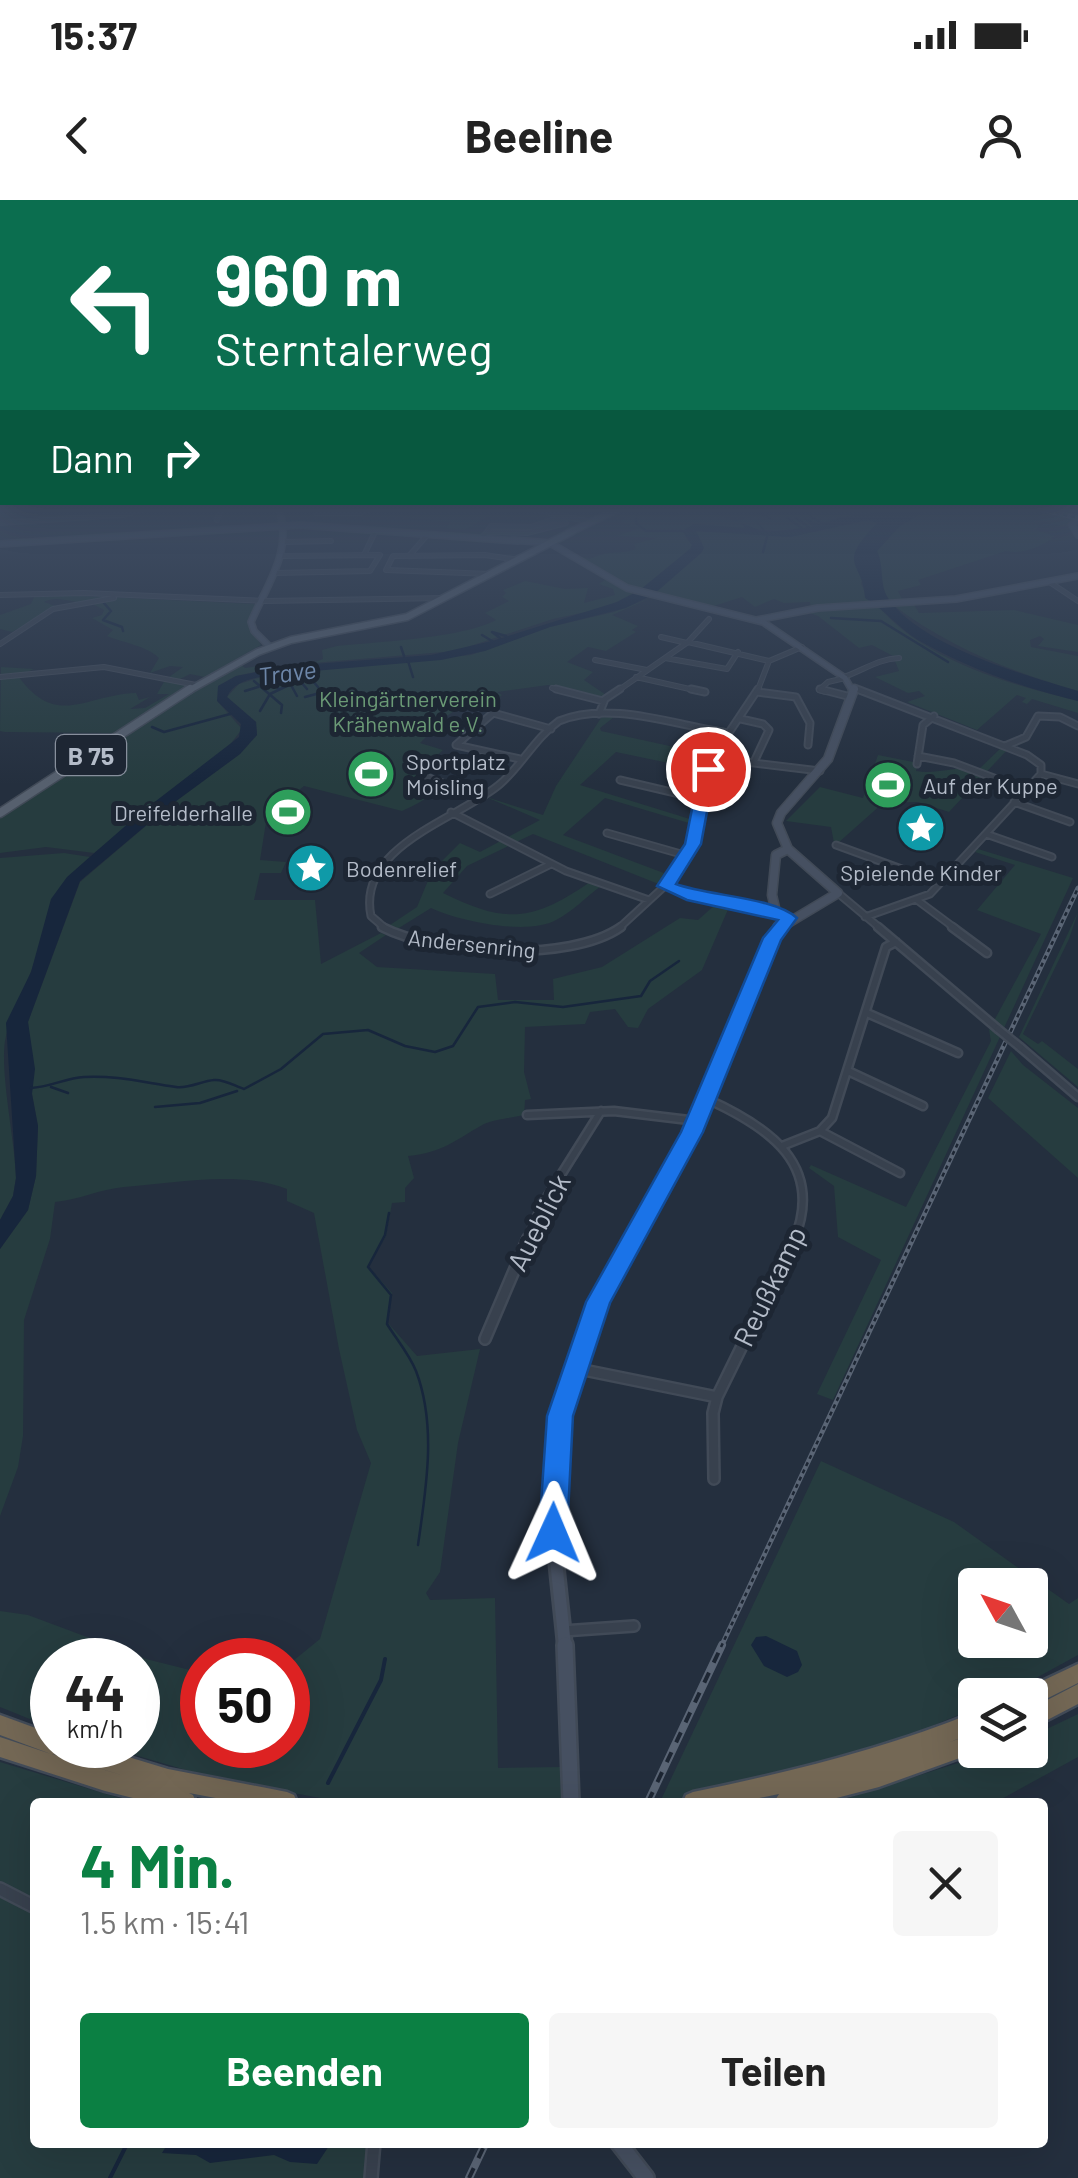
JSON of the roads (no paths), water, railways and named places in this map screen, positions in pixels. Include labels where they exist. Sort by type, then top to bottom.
[{"type":"highway","points":[[1048,1688],[1078,1672]]},
{"type":"highway","points":[[1048,1710],[1078,1694]]},
{"type":"highway","points":[[0,1725],[30,1736]]},
{"type":"highway","points":[[713,1798],[870,1761],[958,1728]]},
{"type":"highway","points":[[0,1746],[105,1782],[170,1798]]},
{"type":"highway","points":[[799,1798],[878,1777],[958,1749]]},
{"type":"highway","points":[[134,1768],[267,1798]]},
{"type":"main road","points":[[264,601],[252,627],[269,646]]},
{"type":"main road","name":"B 75","points":[[0,812],[196,685],[269,646],[401,619],[438,601]]},
{"type":"main road","points":[[571,1798],[553,1495],[558,1426],[574,1368],[610,1279],[697,1121],[772,938],[788,918],[838,893],[788,849],[778,832],[779,816],[820,771],[853,692],[844,677],[756,620],[677,601]]},
{"type":"main road","points":[[756,620],[804,610],[923,601]]},
{"type":"main road","points":[[788,849],[778,853],[775,860],[772,894],[776,912],[788,918]]},
{"type":"main road","points":[[623,2148],[646,2178]]},
{"type":"street","points":[[0,644],[53,609],[89,601]]},
{"type":"street","points":[[599,714],[603,701],[688,643],[709,619]]},
{"type":"street","points":[[661,637],[770,661],[802,647]]},
{"type":"street","points":[[666,658],[730,669],[738,652]]},
{"type":"street","points":[[900,658],[880,658],[869,668],[828,682],[819,690],[853,692],[934,716],[1038,761],[1041,774]]},
{"type":"street","points":[[595,660],[646,670]]},
{"type":"street","name":"Andersenring","points":[[451,812],[416,833],[379,874],[370,911],[376,924],[388,932],[418,940],[552,951],[608,936],[666,886],[688,856],[712,758],[742,719],[770,661]]},
{"type":"street","points":[[0,676],[104,667],[196,685]]},
{"type":"street","points":[[636,677],[705,692]]},
{"type":"street","points":[[552,688],[603,701]]},
{"type":"street","points":[[758,692],[796,697],[810,723],[808,745]]},
{"type":"street","points":[[520,759],[456,745],[493,712],[551,729]]},
{"type":"street","points":[[451,812],[504,780],[551,729],[572,716],[599,714],[729,733]]},
{"type":"street","points":[[916,764],[923,724],[934,716]]},
{"type":"street","points":[[1005,746],[1026,737],[1038,716],[1060,717],[1078,726]]},
{"type":"street","points":[[742,719],[768,729],[754,762]]},
{"type":"street","points":[[918,756],[954,763],[1026,790]]},
{"type":"street","points":[[712,758],[820,771]]},
{"type":"street","points":[[1041,774],[1078,784]]},
{"type":"street","points":[[865,916],[917,900],[940,884],[1041,774]]},
{"type":"street","points":[[421,775],[480,797]]},
{"type":"street","points":[[620,780],[701,799]]},
{"type":"street","points":[[1014,802],[1070,822]]},
{"type":"street","points":[[451,812],[551,864],[649,900]]},
{"type":"street","points":[[607,833],[688,856]]},
{"type":"street","points":[[986,834],[1052,857]]},
{"type":"street","points":[[836,845],[940,884]]},
{"type":"street","points":[[490,894],[551,864]]},
{"type":"street","points":[[666,886],[718,903],[776,912]]},
{"type":"street","points":[[838,893],[1078,1097]]},
{"type":"street","points":[[917,900],[988,953]]},
{"type":"street","points":[[782,1146],[820,1131],[836,1110],[886,947],[896,942]]},
{"type":"street","points":[[866,1014],[958,1053]]},
{"type":"street","points":[[848,1071],[923,1106]]},
{"type":"street","name":"Reußkamp","points":[[707,1099],[746,1117],[782,1146],[799,1174],[804,1209],[802,1222],[717,1397],[712,1413],[714,1479]]},
{"type":"street","points":[[528,1114],[601,1111],[697,1121]]},
{"type":"street","name":"Aueblick","points":[[485,1339],[542,1205],[601,1111]]},
{"type":"street","points":[[820,1131],[900,1173]]},
{"type":"street","points":[[574,1368],[717,1397]]},
{"type":"street","points":[[563,1631],[634,1626]]},
{"type":"street","points":[[0,1890],[30,1904]]},
{"type":"street","points":[[371,2178],[374,2148]]},
{"type":"water","name":"Trave","points":[[639,601],[485,651],[441,660],[268,675],[234,687],[227,697],[256,722],[257,735],[240,754],[168,807],[80,881],[28,1022],[38,1126],[36,1176],[28,1210],[0,1249],[0,1220],[13,1196],[16,1178],[6,1023],[31,972],[51,899],[67,877],[139,814],[239,737],[241,724],[217,701],[218,686],[236,676],[288,666],[431,655],[492,641],[617,602]]},
{"type":"water","points":[[870,601],[890,601],[906,617],[951,645],[1004,668],[1078,691],[1078,701],[956,660],[911,635]]},
{"type":"water","points":[[766,1636],[797,1651],[802,1665],[798,1672],[787,1677],[764,1666],[751,1645],[756,1637]]},
{"type":"water","points":[[165,2148],[328,2148],[317,2164],[290,2162],[274,2155],[210,2163],[196,2155],[162,2153]]},
{"type":"waterway","points":[[103,602],[111,611],[103,620],[122,627],[123,631]]},
{"type":"waterway","points":[[831,618],[881,621],[948,662]]},
{"type":"waterway","points":[[500,638],[492,632],[506,636]]},
{"type":"waterway","points":[[482,635],[492,641]]},
{"type":"waterway","points":[[401,647],[404,656]]},
{"type":"waterway","points":[[408,661],[413,677]]},
{"type":"waterway","name":"Trave","points":[[306,673],[318,687]]},
{"type":"waterway","name":"Trave","points":[[270,694],[291,684],[281,675]]},
{"type":"waterway","name":"Trave","points":[[295,675],[307,689]]},
{"type":"waterway","name":"Trave","points":[[267,679],[278,688]]},
{"type":"waterway","name":"Trave","points":[[254,681],[270,694]]},
{"type":"waterway","name":"Trave","points":[[291,685],[297,696]]},
{"type":"waterway","name":"Trave","points":[[245,691],[258,687]]},
{"type":"waterway","name":"Trave","points":[[305,697],[320,693],[341,707]]},
{"type":"waterway","name":"Trave","points":[[260,711],[270,694]]},
{"type":"waterway","name":"Trave","points":[[270,694],[282,705],[281,713]]},
{"type":"waterway","points":[[152,727],[164,732],[230,714]]},
{"type":"waterway","points":[[31,1088],[96,1077],[181,1087],[218,1080],[244,1089],[281,1069],[323,1034],[368,1030],[405,1046],[435,1052],[453,1046],[478,1007],[515,1002],[563,1007],[641,996],[650,981],[679,961]]},
{"type":"waterway","points":[[51,1087],[68,1093]]},
{"type":"waterway","points":[[155,1107],[200,1103],[237,1091]]},
{"type":"waterway","points":[[389,1213],[385,1235],[368,1267],[391,1295],[387,1324],[413,1365],[426,1414],[428,1458],[418,1545]]},
{"type":"waterway","points":[[328,1783],[381,1680],[385,1659]]},
{"type":"waterway","points":[[110,2178],[125,2148]]},
{"type":"railway","points":[[721,1647],[1078,888]]},
{"type":"railway","points":[[650,1798],[722,1645]]},
{"type":"railway","points":[[469,2178],[483,2148]]},
{"type":"place","name":"Sportplatz Moisling","points":[[371,774]]},
{"type":"place","name":"Auf der Kuppe","points":[[888,785]]},
{"type":"place","name":"Dreifelderhalle","points":[[288,812]]},
{"type":"place","name":"Spielende Kinder","points":[[921,828]]},
{"type":"place","name":"Bodenrelief","points":[[311,868]]},
{"type":"park label","name":"Kleingärtnerverein Krähenwald e.V.","points":[[408,710]]}]
